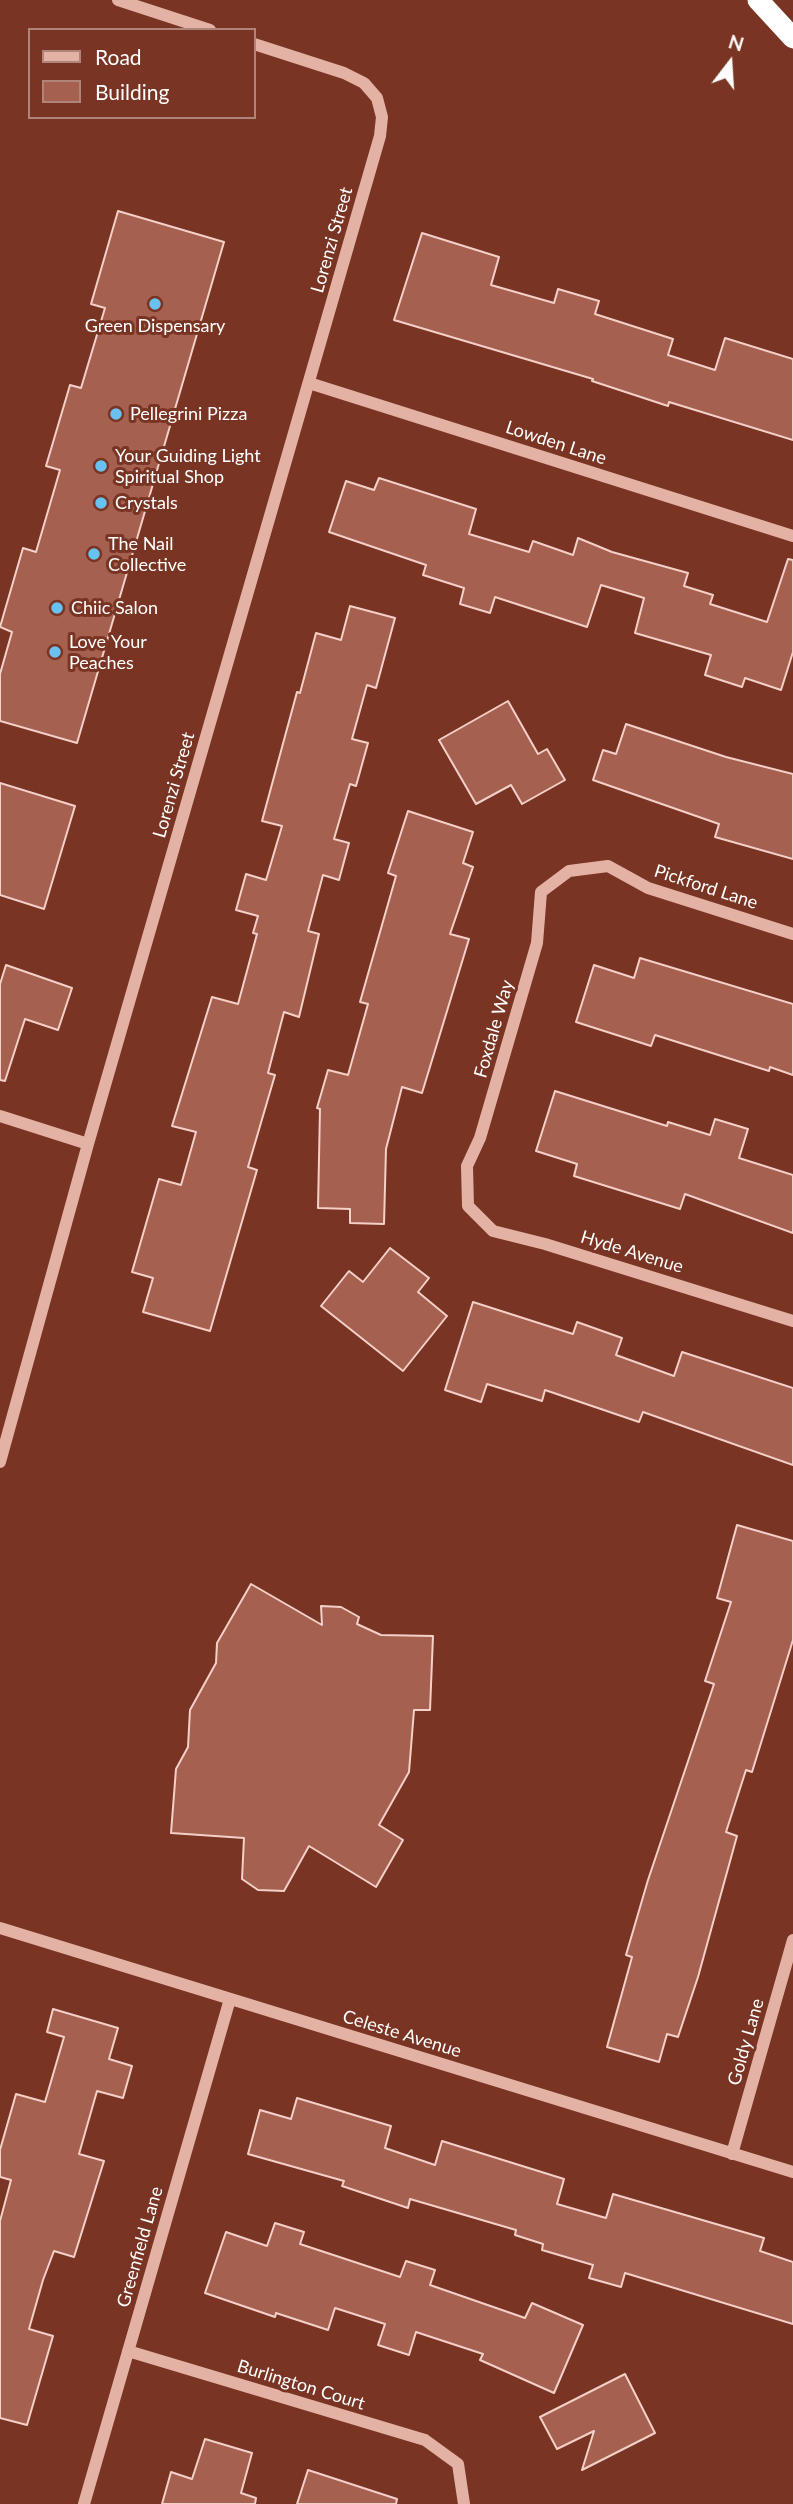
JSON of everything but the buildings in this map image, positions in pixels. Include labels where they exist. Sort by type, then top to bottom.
[{"type":"highway","points":[[758,0],[793,38]]},
{"type":"street","points":[[118,0],[204,28]]},
{"type":"street","name":"Lorenzi Street","points":[[0,1462],[88,1144],[376,152],[382,117],[377,98],[364,83],[344,73],[256,45]]},
{"type":"street","name":"Lowden Lane","points":[[309,383],[793,536]]},
{"type":"street","name":"Pickford Lane","points":[[569,871],[608,866],[648,888],[793,934]]},
{"type":"street","name":"Foxdale Way","points":[[468,1206],[467,1166],[480,1138],[537,943],[541,892],[569,871]]},
{"type":"street","points":[[0,1116],[88,1144]]},
{"type":"street","name":"Hyde Avenue","points":[[468,1206],[493,1231],[545,1244],[793,1321]]},
{"type":"street","name":"Celeste Avenue","points":[[0,1928],[793,2172]]},
{"type":"street","name":"Goldy Lane","points":[[732,2154],[793,1940]]},
{"type":"street","name":"Greenfield Lane","points":[[85,2504],[230,1999]]},
{"type":"street","name":"Burlington Court","points":[[128,2351],[425,2440],[458,2464],[464,2504]]},
{"type":"place","name":"Green Dispensary","points":[[155,304]]},
{"type":"place","name":"Pellegrini Pizza","points":[[116,414]]},
{"type":"place","name":"Your Guiding Light Spiritual Shop","points":[[101,466]]},
{"type":"place","name":"Crystals","points":[[101,503]]},
{"type":"place","name":"The Nail Collective","points":[[94,554]]},
{"type":"place","name":"Chiic Salon","points":[[57,608]]},
{"type":"place","name":"Love Your Peaches","points":[[55,652]]}]
